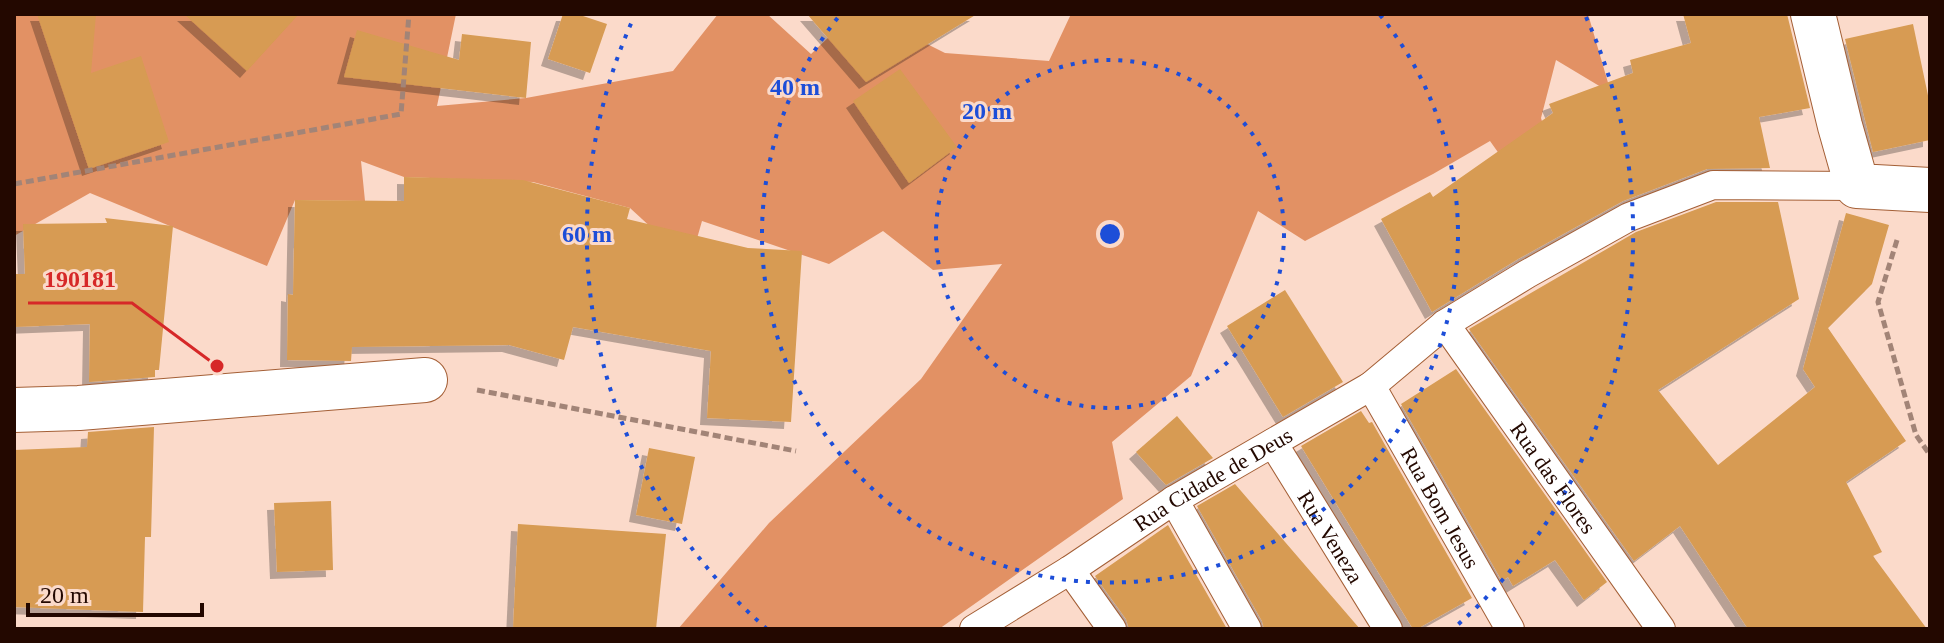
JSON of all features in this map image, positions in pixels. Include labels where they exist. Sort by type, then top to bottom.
[{"type":"street","points":[[1813,14],[1857,186],[1921,190]]},
{"type":"street","points":[[14,410],[79,408],[425,380]]},
{"type":"lane","name":"Rua Cidade de Deus","points":[[990,625],[1174,500],[1371,386],[1445,324],[1629,217],[1713,185],[1857,186]]},
{"type":"lane","name":"Rua das Flores","points":[[1445,324],[1661,629]]},
{"type":"lane","name":"Rua Bom Jesus","points":[[1371,386],[1510,629]]},
{"type":"lane","name":"Rua Veneza","points":[[1273,443],[1388,629]]},
{"type":"lane","points":[[1174,500],[1247,629]]},
{"type":"lane","points":[[1070,570],[1112,629]]},
{"type":"path","points":[[14,184],[401,114],[409,14]]},
{"type":"path","points":[[1921,190],[1878,302],[1916,435],[1930,455]]},
{"type":"path","points":[[425,380],[796,451]]},
{"type":"shaded area","points":[[14,14],[456,14],[437,106],[526,98],[673,71],[718,14],[767,14],[811,54],[853,14],[867,14],[945,53],[1049,61],[1071,14],[1588,14],[1611,93],[1556,60],[1541,118],[1561,184],[1544,217],[1490,141],[1305,241],[1258,211],[1191,376],[1112,442],[1123,499],[939,629],[678,629],[769,523],[921,379],[1002,264],[933,270],[883,231],[829,264],[702,221],[690,263],[630,208],[533,182],[404,177],[361,161],[365,201],[295,200],[267,266],[90,193],[14,236]]},
{"type":"building","points":[[37,14],[96,14],[91,73],[141,56],[169,142],[89,169]]},
{"type":"building","points":[[184,14],[299,14],[247,71]]},
{"type":"building","points":[[563,14],[577,14],[607,24],[590,73],[548,59]]},
{"type":"building","points":[[807,14],[977,14],[866,82]]},
{"type":"building","points":[[1683,14],[1787,14],[1810,108],[1759,117],[1770,168],[1707,169],[1623,201],[1518,259],[1432,312],[1381,219],[1430,192],[1433,197],[1553,113],[1549,104],[1633,73],[1630,60],[1691,43]]},
{"type":"building","points":[[1913,24],[1930,105],[1930,140],[1873,152],[1845,39]]},
{"type":"building","points":[[357,30],[459,60],[462,34],[531,42],[526,98],[344,77]]},
{"type":"building","points":[[900,69],[957,147],[909,183],[853,101]]},
{"type":"building","points":[[404,177],[523,180],[630,208],[627,219],[748,248],[802,251],[791,422],[707,418],[711,351],[573,327],[564,360],[509,345],[352,347],[351,361],[287,360],[288,294],[293,295],[295,200],[404,201]]},
{"type":"building","points":[[1716,202],[1778,202],[1799,299],[1658,390],[1718,465],[1815,387],[1803,369],[1846,213],[1889,225],[1872,284],[1828,328],[1906,441],[1846,482],[1882,552],[1873,556],[1927,629],[1748,629],[1680,526],[1634,561],[1469,329],[1636,232]]},
{"type":"building","points":[[105,218],[173,226],[159,370],[155,370],[155,377],[89,382],[90,324],[14,327],[14,274],[25,274],[23,224],[107,223]]},
{"type":"building","points":[[1285,290],[1343,382],[1283,417],[1227,326]]},
{"type":"building","points":[[1456,369],[1607,582],[1584,600],[1555,560],[1513,586],[1508,577],[1502,581],[1401,404]]},
{"type":"building","points":[[1361,411],[1369,423],[1372,422],[1472,598],[1417,629],[1413,629],[1301,446]]},
{"type":"building","points":[[1177,416],[1213,458],[1166,485],[1136,452]]},
{"type":"building","points":[[154,427],[151,537],[145,537],[143,612],[14,607],[14,450],[87,447],[88,432]]},
{"type":"building","points":[[649,448],[695,457],[682,524],[636,515]]},
{"type":"building","points":[[1235,484],[1360,629],[1264,629],[1197,506]]},
{"type":"building","points":[[331,501],[333,570],[277,572],[274,503]]},
{"type":"building","points":[[518,524],[666,534],[656,629],[513,629]]},
{"type":"building","points":[[1168,525],[1227,629],[1129,629],[1126,619],[1095,576]]},
{"type":"place","name":"190181","points":[[217,366]]}]
